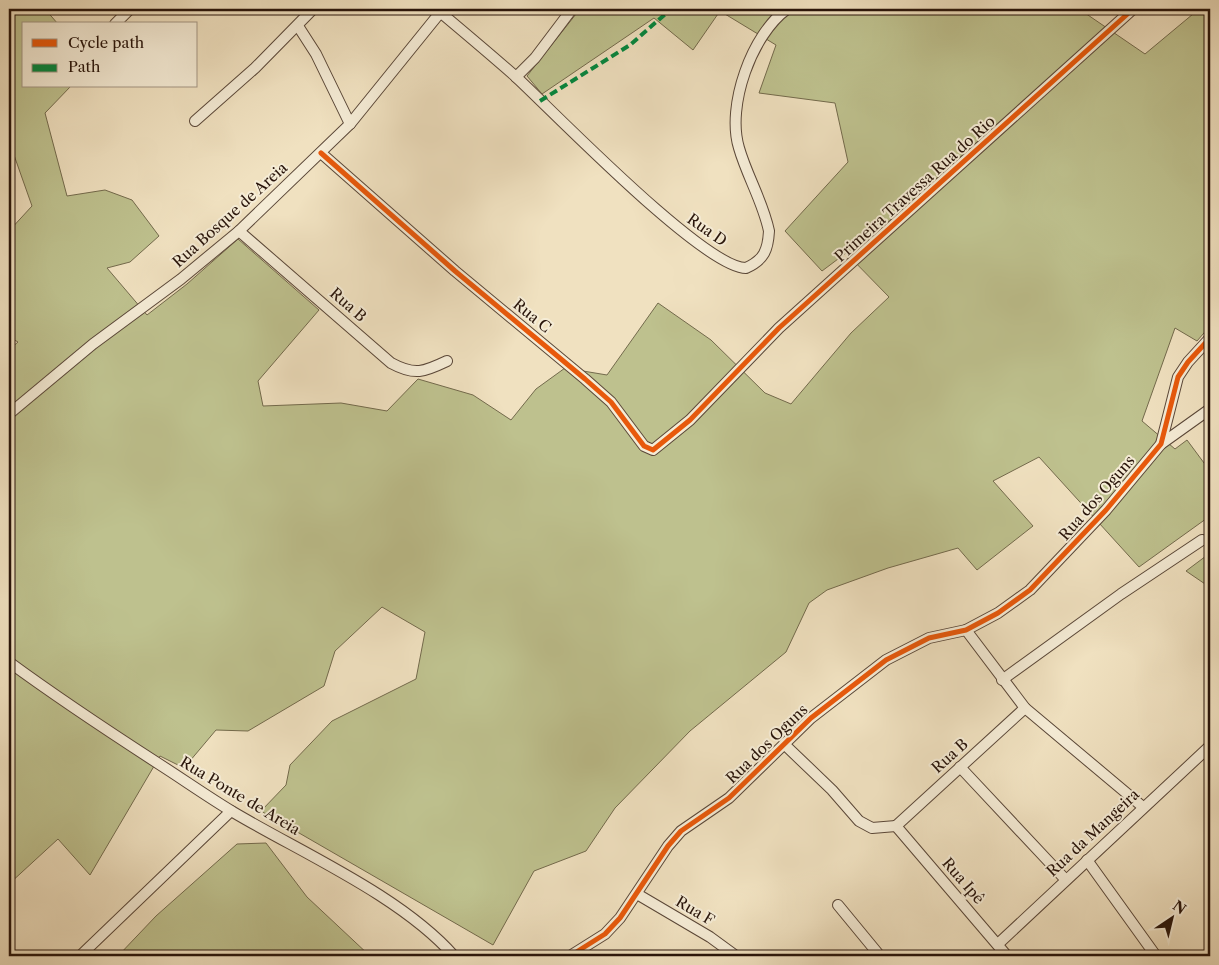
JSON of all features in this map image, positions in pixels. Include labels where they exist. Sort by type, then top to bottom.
[{"type":"street","points":[[117,22],[130,9]]},
{"type":"street","points":[[195,121],[250,74],[313,9]]},
{"type":"street","points":[[516,77],[535,58],[572,9]]},
{"type":"street","name":"Rua D","points":[[441,10],[516,77],[681,231],[732,265],[746,268],[760,260],[765,254],[768,246],[769,231],[738,146],[737,109],[744,74],[759,39],[772,21],[787,9]]},
{"type":"street","name":"Primeira Travessa Rua do Rio","points":[[716,392],[779,328],[1133,9]]},
{"type":"street","name":"Rua Bosque de Areia","points":[[9,414],[93,344],[181,279],[239,231],[350,124],[441,10]]},
{"type":"street","points":[[298,26],[316,54],[350,124]]},
{"type":"street","name":"Rua C","points":[[321,153],[455,271],[545,343],[605,396],[644,446],[653,450],[659,447],[690,420],[716,392]]},
{"type":"street","name":"Rua B","points":[[239,231],[391,363],[412,372],[422,372],[448,361]]},
{"type":"street","name":"Rua dos Oguns","points":[[570,956],[605,934],[638,894],[657,862],[681,831],[730,798],[811,718],[886,660],[929,638],[966,630],[998,613],[1036,586],[1106,510],[1161,444],[1178,377],[1188,362],[1210,338]]},
{"type":"street","points":[[1161,444],[1210,409]]},
{"type":"street","points":[[1002,680],[1169,561],[1202,540]]},
{"type":"street","points":[[966,630],[1025,708],[1143,807]]},
{"type":"street","name":"Rua Ponte de Areia","points":[[9,662],[64,702],[231,811],[341,872],[395,907],[431,933],[454,956]]},
{"type":"street","name":"Rua B","points":[[896,826],[1025,708]]},
{"type":"street","points":[[784,744],[832,790],[859,821],[872,828],[896,826]]},
{"type":"street","name":"Rua da Mangeira","points":[[998,944],[1065,879],[1210,746]]},
{"type":"street","points":[[960,767],[1065,879]]},
{"type":"street","points":[[80,956],[231,811]]},
{"type":"street","name":"Rua Ipê","points":[[896,826],[1007,956]]},
{"type":"street","points":[[1087,860],[1156,956]]},
{"type":"street","name":"Rua F","points":[[638,894],[710,937],[736,956]]},
{"type":"street","points":[[838,905],[880,956]]},
{"type":"green space","points":[[9,9],[45,9],[56,22],[22,22],[22,88],[69,88],[45,113],[67,196],[105,190],[132,200],[159,236],[130,262],[107,268],[147,315],[187,284],[238,239],[319,310],[258,381],[263,406],[341,403],[387,411],[418,379],[473,395],[511,420],[536,389],[565,368],[607,375],[658,303],[711,340],[765,393],[791,404],[851,333],[889,297],[846,253],[822,271],[785,231],[848,162],[835,103],[759,93],[776,45],[720,11],[693,50],[654,18],[542,94],[527,76],[580,9],[855,9],[861,14],[910,9],[1083,9],[1085,13],[1145,54],[1199,9],[1210,9],[1210,326],[1197,341],[1175,328],[1142,421],[1175,449],[1187,440],[1210,471],[1210,516],[1139,567],[1039,457],[993,481],[1033,526],[977,570],[958,548],[888,568],[827,590],[809,603],[786,652],[690,731],[615,808],[586,851],[534,871],[493,945],[261,811],[286,785],[290,765],[332,721],[416,679],[425,632],[382,607],[335,651],[324,686],[248,731],[216,730],[184,768],[160,756],[90,875],[58,839],[9,884],[9,350],[18,342],[9,337],[9,231],[32,206],[9,141]]},
{"type":"green space","points":[[1210,553],[1210,585],[1208,586],[1186,571]]},
{"type":"green space","points":[[266,843],[307,897],[370,956],[118,956],[156,916],[237,844]]},
{"type":"marked path","points":[[540,101],[630,45],[671,9]]},
{"type":"cycle path","points":[[321,153],[455,271],[611,402],[644,446],[653,450],[690,420],[779,328],[1133,9]]},
{"type":"cycle path","points":[[570,956],[605,934],[620,918],[668,846],[681,831],[729,798],[811,718],[886,660],[929,638],[966,630],[998,613],[1030,590],[1106,510],[1161,444],[1178,377],[1188,362],[1210,338]]}]
